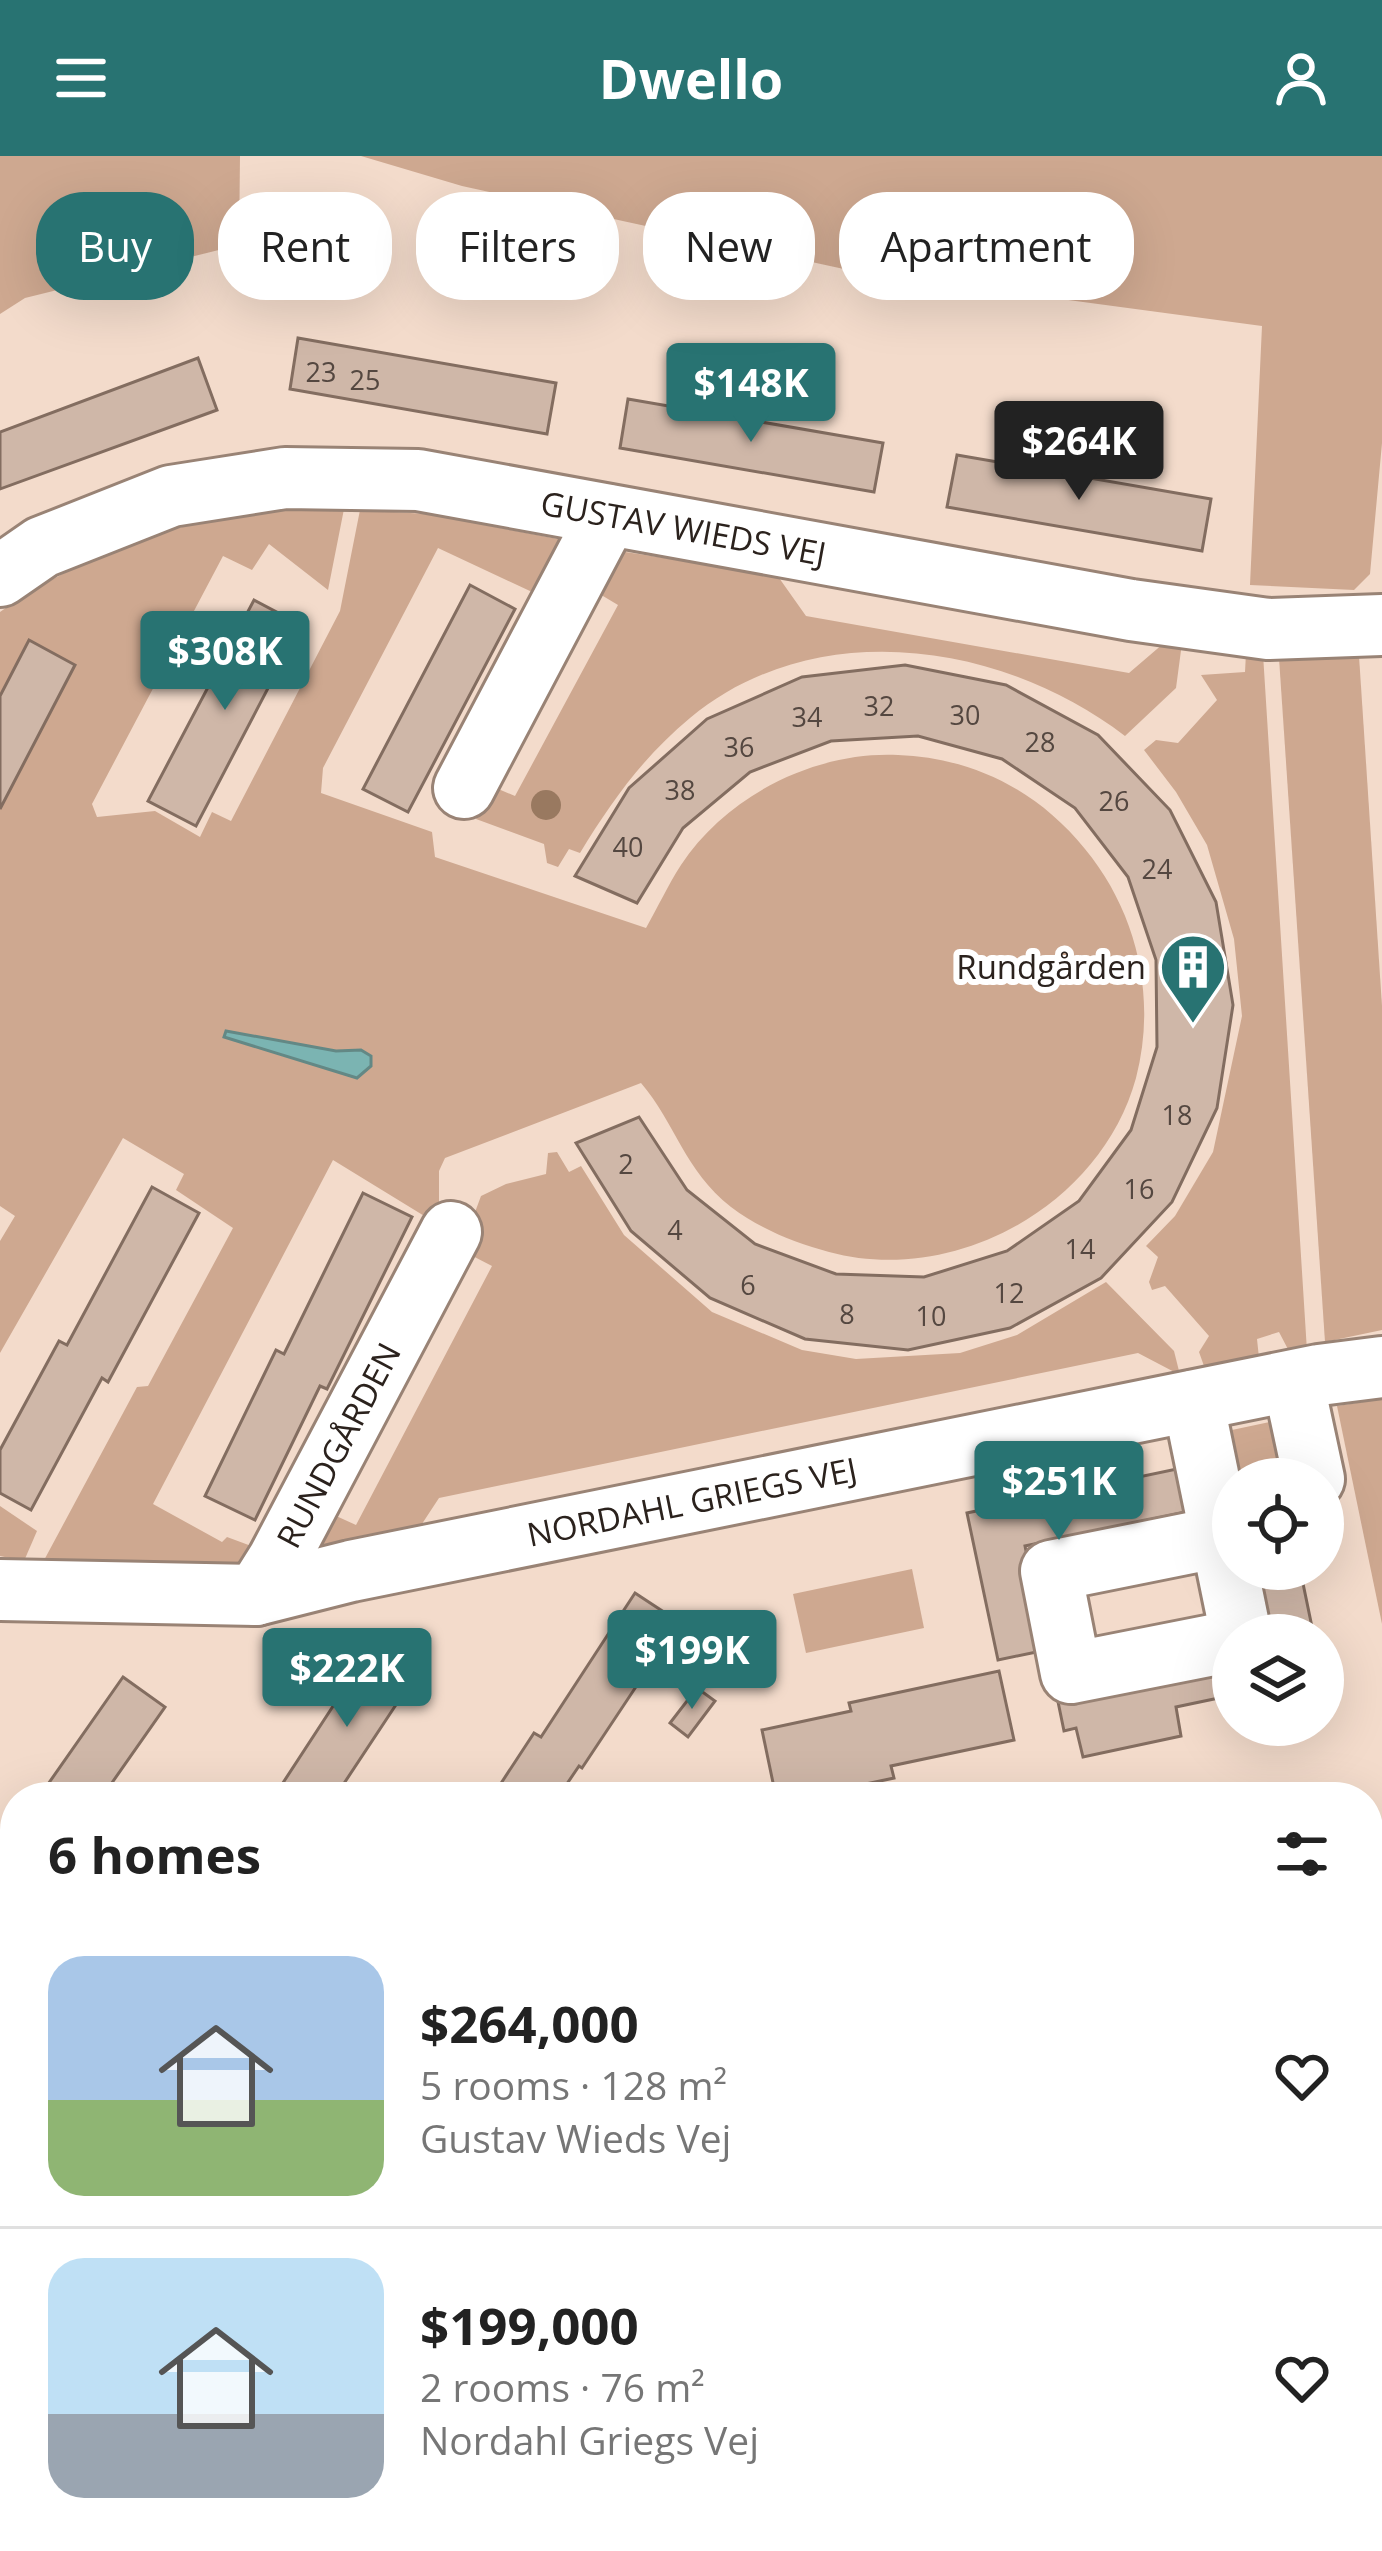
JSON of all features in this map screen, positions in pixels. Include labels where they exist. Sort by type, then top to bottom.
[{"type":"street","name":"GUSTAV WIEDS VEJ","points":[[0,575],[42,547],[171,496],[285,478],[418,480],[1131,610],[1268,629],[1382,625]]},
{"type":"street","points":[[464,788],[608,515]]},
{"type":"street","name":"RUNDGÅRDEN","points":[[256,1595],[451,1232]]},
{"type":"street","name":"NORDAHL GRIEGS VEJ","points":[[0,1590],[256,1595],[351,1571],[1382,1367]]},
{"type":"street","points":[[1293,1381],[1310,1458]]},
{"type":"street","points":[[1192,1401],[1212,1498]]},
{"type":"street","points":[[1212,1539],[1051,1571],[1071,1673],[1212,1645]]},
{"type":"shaded area","points":[[0,156],[240,156],[240,192],[218,192],[218,250],[194,256],[194,192],[36,192],[36,295],[0,314]]},
{"type":"shaded area","points":[[361,156],[1382,156],[1382,443],[1370,574],[1354,590],[1250,585],[1262,326],[1069,300],[1134,300],[1134,192],[839,192],[839,268],[815,263],[815,192],[643,192],[643,225],[619,220],[619,192],[490,192]]},
{"type":"shaded area","points":[[284,509],[344,509],[328,590],[269,544],[252,570],[223,556],[92,804],[97,817],[155,811],[200,837],[212,812],[231,821],[340,611],[360,510],[427,514],[574,542],[545,598],[438,548],[323,768],[321,793],[432,832],[435,857],[646,928],[700,840],[748,798],[776,782],[836,761],[867,756],[926,757],[977,771],[1025,794],[1066,828],[1118,900],[1130,928],[1143,987],[1142,1047],[1136,1078],[1118,1124],[1091,1164],[1056,1198],[1016,1226],[972,1246],[925,1257],[877,1260],[829,1252],[754,1222],[702,1178],[641,1083],[445,1158],[439,1171],[439,1225],[333,1160],[153,1504],[222,1542],[227,1537],[254,1547],[259,1562],[42,1564],[137,1387],[148,1386],[233,1228],[176,1190],[184,1174],[123,1138],[0,1353],[0,1241],[15,1216],[0,1206],[0,612],[67,572],[140,540],[201,522]]},
{"type":"shaded area","points":[[612,550],[777,575],[806,616],[1129,673],[1164,643],[1182,643],[1176,688],[1125,736],[1076,704],[1023,679],[967,662],[909,653],[850,653],[794,664],[740,685],[690,718],[629,781],[580,853],[569,849],[558,867],[547,863],[544,844],[476,819],[489,785],[515,796],[618,605],[593,590]]},
{"type":"shaded area","points":[[1246,653],[1263,654],[1307,1351],[1291,1355],[1279,1332],[1257,1339],[1259,1358],[1204,1366],[1199,1352],[1209,1336],[1165,1286],[1152,1290],[1149,1282],[1158,1257],[1146,1246],[1175,1216],[1213,1152],[1242,1016],[1234,939],[1207,845],[1144,750],[1156,740],[1178,743],[1217,700],[1201,675],[1245,672]]},
{"type":"shaded area","points":[[1359,656],[1382,1006],[1382,1330],[1325,1342],[1279,658]]},
{"type":"shaded area","points":[[557,1152],[569,1172],[581,1166],[624,1235],[712,1312],[802,1350],[856,1359],[960,1353],[1017,1335],[1106,1282],[1174,1351],[1180,1375],[1138,1353],[439,1498],[416,1533],[303,1556],[323,1510],[356,1525],[492,1266],[461,1250],[481,1196],[546,1174],[548,1153]]},
{"type":"shaded area","points":[[1382,1399],[1382,1624],[1337,1406]]},
{"type":"shaded area","points":[[1289,1418],[1296,1458],[1224,1458],[1213,1434]]},
{"type":"shaded area","points":[[0,1506],[37,1531],[24,1561],[0,1556]]},
{"type":"shaded area","points":[[912,1569],[924,1628],[806,1653],[793,1594]]},
{"type":"water","points":[[226,1031],[336,1051],[361,1050],[371,1056],[371,1066],[357,1078],[224,1037]]},
{"type":"building","points":[[298,338],[556,383],[547,434],[290,389]]},
{"type":"building","points":[[198,358],[217,410],[0,489],[0,432]]},
{"type":"building","points":[[628,399],[883,443],[874,492],[620,448]]},
{"type":"building","points":[[957,455],[1211,499],[1202,551],[947,507]]},
{"type":"building","points":[[470,585],[515,609],[408,812],[363,789]]},
{"type":"building","points":[[254,600],[301,625],[196,826],[148,801]]},
{"type":"building","points":[[29,640],[75,665],[0,809],[0,696]]},
{"type":"building","name":"Rundgården","points":[[905,665],[1006,685],[1098,735],[1170,810],[1216,902],[1233,1005],[1217,1108],[1172,1202],[1101,1278],[1010,1328],[908,1350],[805,1339],[710,1298],[631,1231],[576,1143],[639,1117],[687,1190],[755,1244],[836,1274],[924,1277],[1007,1251],[1079,1201],[1131,1130],[1157,1047],[1156,960],[1128,877],[1075,808],[1002,759],[918,736],[831,741],[750,772],[683,828],[637,903],[575,876],[629,788],[707,719],[802,677]]},
{"type":"building","points":[[152,1187],[199,1213],[108,1382],[102,1378],[31,1510],[0,1493],[0,1450],[59,1341],[67,1345]]},
{"type":"building","points":[[363,1193],[412,1217],[327,1389],[320,1386],[255,1520],[205,1496],[276,1350],[284,1354]]},
{"type":"building","points":[[1191,1466],[1200,1509],[1025,1546],[1046,1650],[998,1660],[967,1513]]},
{"type":"building","points":[[1253,1590],[1304,1590],[1309,1614],[1259,1614]]},
{"type":"building","points":[[635,1593],[679,1622],[568,1782],[502,1782],[534,1733],[541,1737]]},
{"type":"building","points":[[371,1648],[415,1676],[345,1782],[284,1782]]},
{"type":"building","points":[[1212,1660],[1212,1699],[1176,1707],[1181,1736],[1083,1757],[1076,1728],[1064,1731],[1056,1692]]},
{"type":"building","points":[[999,1671],[1014,1740],[891,1766],[894,1778],[875,1782],[773,1782],[762,1730],[851,1711],[849,1703]]},
{"type":"building","points":[[123,1677],[165,1707],[112,1782],[50,1782]]},
{"type":"building","points":[[697,1688],[715,1701],[688,1737],[670,1723]]},
{"type":"place","name":"Rundgården","points":[[1193,1026]]}]
